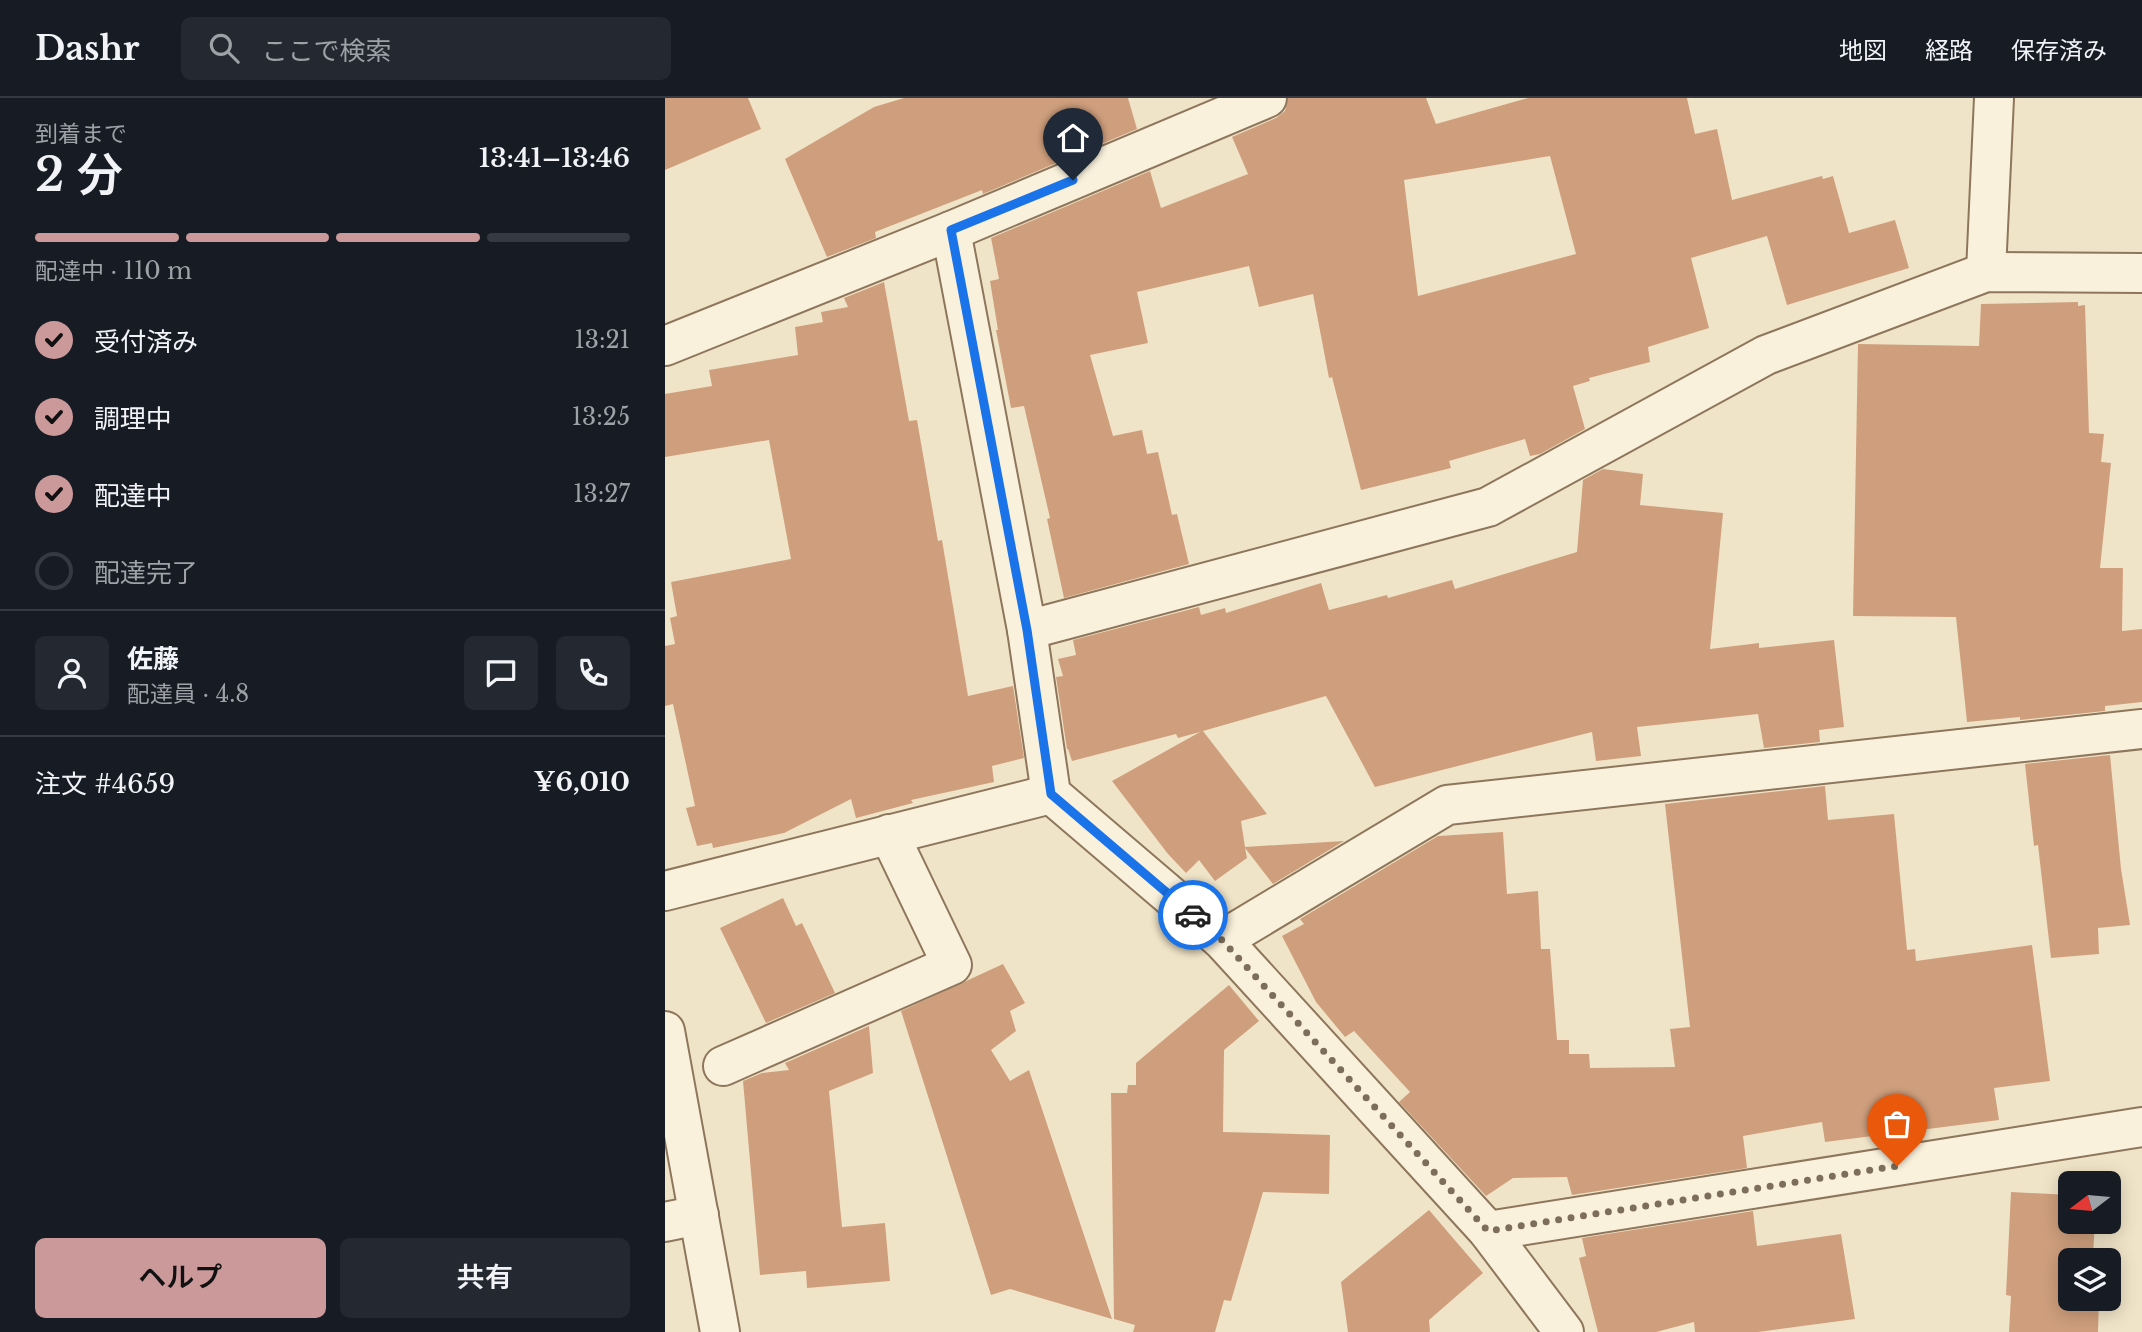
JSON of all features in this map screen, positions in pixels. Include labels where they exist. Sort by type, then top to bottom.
[{"type":"street","points":[[665,346],[1267,98]]},
{"type":"street","points":[[1986,272],[1994,98]]},
{"type":"street","points":[[951,230],[1027,630],[1051,794],[1222,940],[1488,1231],[1564,1332]]},
{"type":"street","points":[[1027,630],[1488,507],[1766,355],[1986,272],[2142,273]]},
{"type":"street","points":[[1222,940],[1447,805],[2142,729]]},
{"type":"street","points":[[665,891],[1051,794]]},
{"type":"street","points":[[723,1066],[952,965],[889,834]]},
{"type":"street","points":[[665,1031],[682,1218],[720,1332]]},
{"type":"street","points":[[1488,1231],[2142,1127]]},
{"type":"building","points":[[665,98],[748,98],[761,129],[665,170]]},
{"type":"building","points":[[904,98],[1128,98],[1137,129],[983,194],[982,190],[875,232],[876,238],[827,257],[785,159],[874,107]]},
{"type":"building","points":[[1288,98],[1426,98],[1436,124],[1528,98],[1687,98],[1695,134],[1717,129],[1732,200],[1822,176],[1823,179],[1833,176],[1849,233],[1895,220],[1909,268],[1787,305],[1767,236],[1691,258],[1709,328],[1648,347],[1650,362],[1589,378],[1590,381],[1573,386],[1585,429],[1540,454],[1530,456],[1525,439],[1449,461],[1451,468],[1361,490],[1332,377],[1329,378],[1313,294],[1259,307],[1249,266],[1137,292],[1148,343],[1090,355],[1113,436],[1142,430],[1147,454],[1158,452],[1172,515],[1177,514],[1189,564],[1064,598],[1047,519],[1050,518],[1024,406],[1011,408],[990,281],[999,279],[991,238],[1150,171],[1161,208],[1248,174],[1232,137],[1276,118],[1285,111]],"holes":[[[1550,156],[1576,254],[1418,296],[1404,180]]]},
{"type":"building","points":[[884,282],[909,421],[917,420],[938,541],[942,540],[968,696],[1013,686],[1024,758],[992,766],[994,782],[911,800],[913,803],[856,818],[851,799],[784,833],[713,848],[712,843],[697,846],[686,808],[695,806],[673,704],[665,706],[665,646],[675,644],[670,618],[677,616],[671,582],[791,559],[769,440],[665,457],[665,394],[712,386],[709,370],[798,355],[795,327],[823,322],[821,312],[848,307],[844,298]]},
{"type":"building","points":[[2078,302],[2078,306],[2085,305],[2089,433],[2104,434],[2101,462],[2111,463],[2100,568],[2123,568],[2122,631],[2142,629],[2142,702],[2105,706],[2105,711],[2020,720],[2020,717],[1967,722],[1956,617],[1853,616],[1858,344],[1979,346],[1981,304]]},
{"type":"building","points":[[1603,469],[1643,474],[1640,505],[1723,513],[1710,649],[1759,643],[1759,648],[1834,640],[1844,727],[1819,730],[1820,742],[1764,748],[1758,714],[1637,727],[1641,756],[1596,761],[1592,732],[1375,787],[1326,696],[1203,731],[1267,814],[1241,821],[1245,847],[1344,841],[1273,884],[1245,848],[1247,858],[1215,881],[1199,860],[1186,873],[1168,854],[1112,781],[1200,732],[1178,738],[1176,734],[1072,761],[1067,749],[1056,677],[1063,676],[1058,659],[1076,655],[1073,640],[1199,607],[1201,615],[1225,608],[1226,613],[1321,583],[1329,610],[1387,595],[1388,598],[1452,580],[1455,589],[1577,552],[1583,480]]},
{"type":"building","points":[[2110,755],[2121,869],[2130,925],[2098,928],[2099,954],[2051,958],[2038,845],[2034,846],[2025,764]]},
{"type":"building","points":[[1825,786],[1828,820],[1894,814],[1907,950],[1915,949],[1916,961],[2032,945],[2050,1081],[1994,1088],[1999,1120],[1825,1142],[1822,1122],[1743,1136],[1747,1168],[1572,1195],[1567,1177],[1513,1178],[1486,1196],[1399,1102],[1410,1092],[1354,1031],[1345,1037],[1316,1002],[1282,936],[1304,924],[1300,919],[1438,836],[1503,832],[1507,894],[1538,891],[1541,949],[1550,949],[1557,1040],[1569,1040],[1569,1054],[1589,1054],[1590,1068],[1675,1067],[1670,1029],[1690,1027],[1665,804]]},
{"type":"building","points":[[783,898],[796,926],[802,923],[835,993],[766,1023],[720,928]]},
{"type":"building","points":[[1003,964],[1025,1003],[1010,1011],[1016,1031],[991,1050],[1010,1081],[1029,1070],[1112,1319],[1010,1289],[991,1295],[901,1011]]},
{"type":"building","points":[[1229,985],[1259,1021],[1224,1050],[1223,1132],[1330,1135],[1329,1194],[1263,1192],[1231,1301],[1224,1300],[1215,1332],[1133,1332],[1135,1325],[1114,1319],[1111,1093],[1127,1093],[1128,1085],[1136,1085],[1136,1063]]},
{"type":"building","points":[[869,1026],[873,1073],[829,1091],[842,1227],[885,1223],[890,1281],[807,1288],[806,1271],[760,1275],[743,1081],[762,1073],[789,1070],[785,1063]]},
{"type":"building","points":[[2011,1192],[2058,1194],[2058,1234],[2094,1234],[2093,1248],[2058,1248],[2058,1311],[2099,1311],[2098,1332],[2009,1332],[2011,1296],[2006,1295]]},
{"type":"building","points":[[1429,1210],[1483,1273],[1429,1320],[1430,1332],[1348,1332],[1341,1282]]},
{"type":"building","points":[[1753,1211],[1757,1246],[1841,1234],[1855,1319],[1758,1332],[1695,1332],[1694,1322],[1656,1332],[1598,1332],[1579,1258],[1586,1256],[1582,1238]]},
{"type":"way so far","points":[[1193,915],[1222,940],[1488,1231],[1897,1166]]},
{"type":"route","points":[[1073,180],[951,230],[1027,630],[1051,794],[1193,915]]}]
